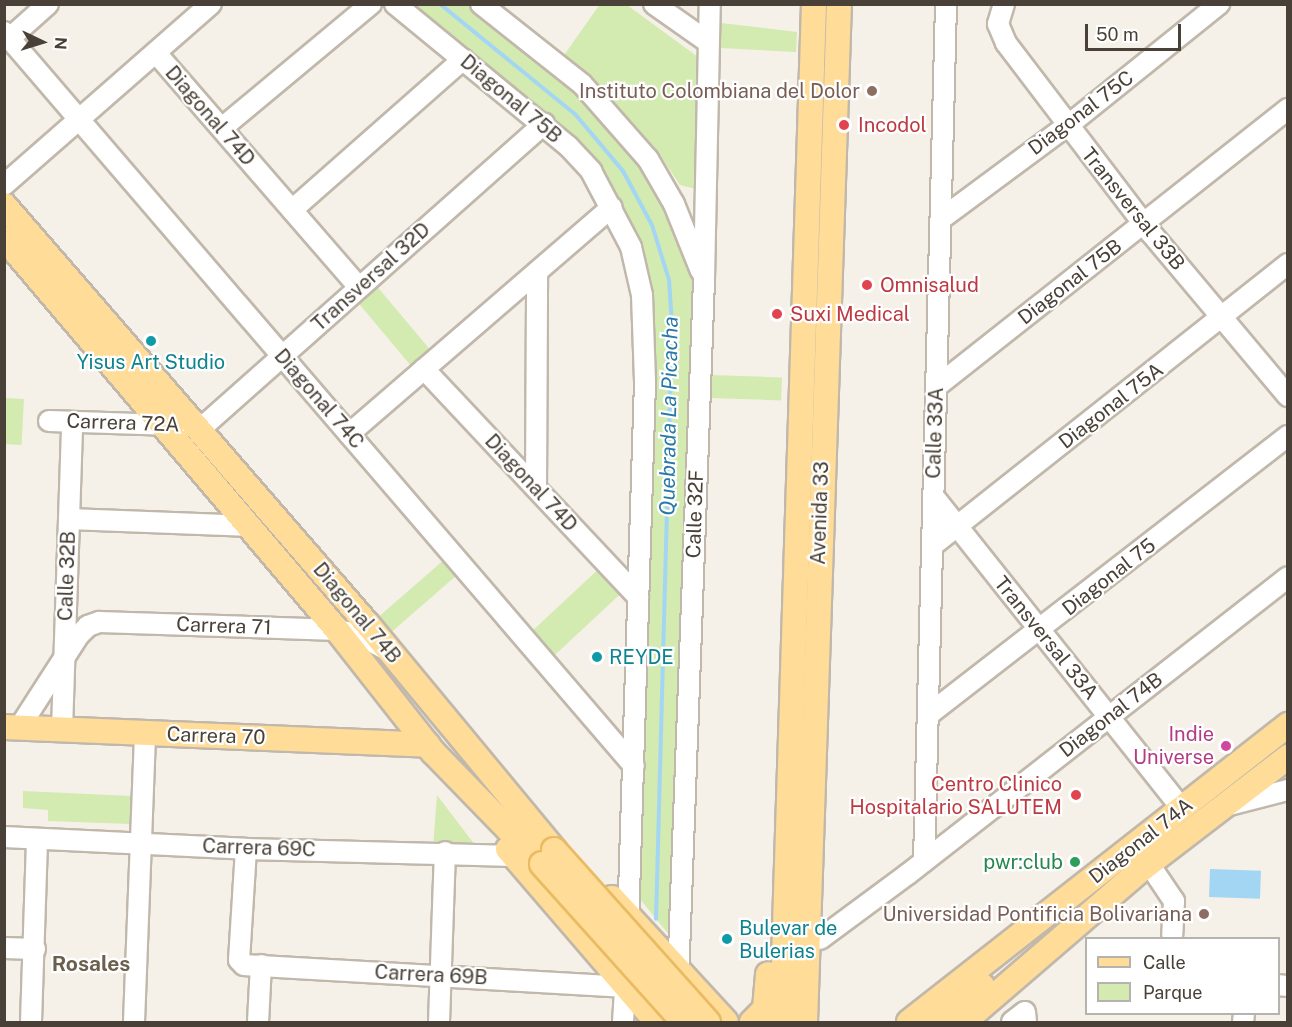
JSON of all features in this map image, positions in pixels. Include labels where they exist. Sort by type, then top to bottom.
[{"type":"main road","name":"Avenida 33","points":[[782,1023],[814,4]]},
{"type":"main road","name":"Avenida 33","points":[[805,1023],[839,4]]},
{"type":"main road","name":"Diagonal 74B","points":[[4,205],[393,654],[548,857],[684,1023]]},
{"type":"main road","name":"Diagonal 74B","points":[[4,238],[14,261],[164,424],[337,630],[431,748],[548,857],[708,1023]]},
{"type":"main road","points":[[426,695],[726,1023]]},
{"type":"main road","points":[[752,1023],[760,1016],[767,1000],[777,816],[790,721]]},
{"type":"main road","name":"Diagonal 74A","points":[[909,1023],[1287,725]]},
{"type":"main road","name":"Carrera 70","points":[[12,728],[431,748]]},
{"type":"main road","points":[[813,747],[820,939],[817,1023]]},
{"type":"main road","points":[[431,748],[513,856],[657,1023]]},
{"type":"main road","name":"Diagonal 74A","points":[[964,1023],[1145,867],[1229,805],[1287,758]]},
{"type":"main road","points":[[938,1023],[1083,906],[1145,867]]},
{"type":"main road","points":[[561,914],[584,903],[596,880]]},
{"type":"main road","points":[[626,957],[633,948],[649,938]]},
{"type":"street","points":[[7,35],[48,4]]},
{"type":"street","points":[[4,185],[211,4]]},
{"type":"street","points":[[222,128],[371,4]]},
{"type":"street","name":"Diagonal 75B","points":[[395,4],[544,124],[591,171],[612,207]]},
{"type":"street","points":[[482,4],[582,84],[648,159],[674,204],[704,279]]},
{"type":"street","points":[[654,4],[708,42]]},
{"type":"street","name":"Calle 32F","points":[[677,1023],[704,279],[704,183],[710,4]]},
{"type":"street","name":"Calle 33A","points":[[924,861],[946,4]]},
{"type":"street","name":"Diagonal 75C","points":[[941,219],[1067,126],[1219,4]]},
{"type":"street","name":"Transversal 33B","points":[[1002,8],[998,24],[1006,43],[1067,126],[1144,224],[1287,396]]},
{"type":"street","name":"Diagonal 74C","points":[[7,35],[634,766]]},
{"type":"street","name":"Diagonal 74D","points":[[156,53],[359,287]]},
{"type":"street","points":[[292,210],[463,59]]},
{"type":"street","name":"Diagonal 75B","points":[[936,387],[1287,109]]},
{"type":"street","name":"Transversal 32D","points":[[196,426],[207,423],[544,124]]},
{"type":"street","points":[[674,204],[693,200],[702,193],[704,183]]},
{"type":"street","points":[[349,434],[612,207],[631,247],[642,296],[645,382],[634,766],[623,1023]]},
{"type":"street","points":[[14,261],[54,262]]},
{"type":"street","name":"Diagonal 75A","points":[[932,546],[1287,264]]},
{"type":"street","points":[[536,487],[537,272]]},
{"type":"street","name":"Diagonal 74D","points":[[424,369],[638,597]]},
{"type":"street","name":"Carrera 72A","points":[[49,421],[196,426]]},
{"type":"street","name":"Calle 32B","points":[[62,730],[72,422]]},
{"type":"street","name":"Diagonal 75","points":[[928,715],[1287,436]]},
{"type":"street","name":"Transversal 33A","points":[[934,496],[1182,808]]},
{"type":"street","points":[[69,519],[250,526]]},
{"type":"street","name":"Diagonal 74B","points":[[820,939],[924,861],[1287,577]]},
{"type":"street","name":"Carrera 71","points":[[12,728],[88,626],[99,622],[337,630],[357,634],[393,654]]},
{"type":"street","points":[[134,1023],[145,733]]},
{"type":"street","points":[[1229,805],[1287,790]]},
{"type":"street","name":"Carrera 69C","points":[[4,837],[246,849],[445,852],[513,856]]},
{"type":"street","points":[[31,1023],[37,839]]},
{"type":"street","name":"Carrera 69B","points":[[246,849],[239,960],[244,965],[625,987]]},
{"type":"street","points":[[439,1023],[445,852]]},
{"type":"street","points":[[1145,867],[1174,901],[1172,935]]},
{"type":"street","points":[[4,948],[35,949]]},
{"type":"street","points":[[258,1023],[261,965]]},
{"type":"street","points":[[1012,1023],[1025,1012],[1026,1023]]},
{"type":"green space","points":[[600,4],[627,5],[698,57],[699,186],[696,189],[680,185],[656,149],[617,106],[562,58]]},
{"type":"green space","points":[[395,5],[481,5],[582,84],[648,159],[704,279],[680,948],[630,887],[642,295],[591,171]]},
{"type":"green space","points":[[721,23],[797,32],[796,52],[720,48]]},
{"type":"green space","points":[[370,278],[437,358],[418,374],[351,294]]},
{"type":"green space","points":[[711,375],[782,377],[781,400],[710,398]]},
{"type":"green space","points":[[5,398],[24,399],[22,445],[4,444]]},
{"type":"green space","points":[[445,559],[458,574],[383,639],[370,624]]},
{"type":"green space","points":[[604,564],[627,588],[548,662],[525,638]]},
{"type":"green space","points":[[23,791],[131,796],[130,824],[48,821],[48,810],[23,808]]},
{"type":"green space","points":[[437,795],[478,849],[433,847]]},
{"type":"water","points":[[1210,869],[1261,871],[1260,899],[1209,897]]},
{"type":"waterway","name":"Quebrada La Picacha","points":[[440,4],[575,114],[623,171],[652,225],[669,280],[672,324],[656,919]]},
{"type":"place","name":"Instituto Colombiana del Dolor","points":[[872,91]]},
{"type":"place","name":"Incodol","points":[[844,125]]},
{"type":"place","name":"Omnisalud","points":[[867,285]]},
{"type":"place","name":"Suxi Medical","points":[[777,314]]},
{"type":"place","name":"Yisus Art Studio","points":[[151,341]]},
{"type":"place","name":"REYDE","points":[[597,657]]},
{"type":"place","name":"Indie Universe","points":[[1226,746]]},
{"type":"place","name":"Centro Clinico Hospitalario SALUTEM","points":[[1076,795]]},
{"type":"place","name":"pwr:club","points":[[1075,862]]},
{"type":"place","name":"Universidad Pontificia Bolivariana","points":[[1204,914]]},
{"type":"place","name":"Bulevar de Bulerias","points":[[727,939]]},
{"type":"district","name":"Rosales","points":[[91,964]]}]
